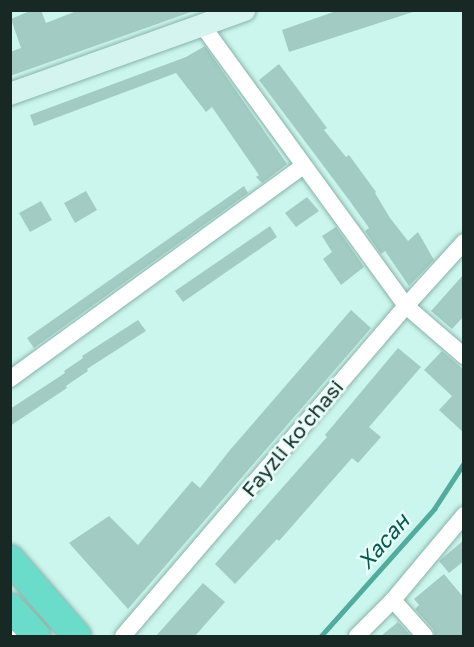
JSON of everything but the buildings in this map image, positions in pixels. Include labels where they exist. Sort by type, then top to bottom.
[{"type":"highway","points":[[10,559],[77,636]]},
{"type":"highway","points":[[10,607],[25,634]]},
{"type":"street","points":[[10,94],[244,10]]},
{"type":"street","points":[[202,25],[406,306],[464,356]]},
{"type":"street","points":[[10,378],[303,166]]},
{"type":"street","name":"Fayzli ko'chasi","points":[[123,636],[406,306],[464,242]]},
{"type":"street","points":[[357,636],[393,600],[464,515]]},
{"type":"street","points":[[393,600],[425,636]]},
{"type":"waterway","name":"Хасан","points":[[321,636],[434,509],[464,463]]}]
